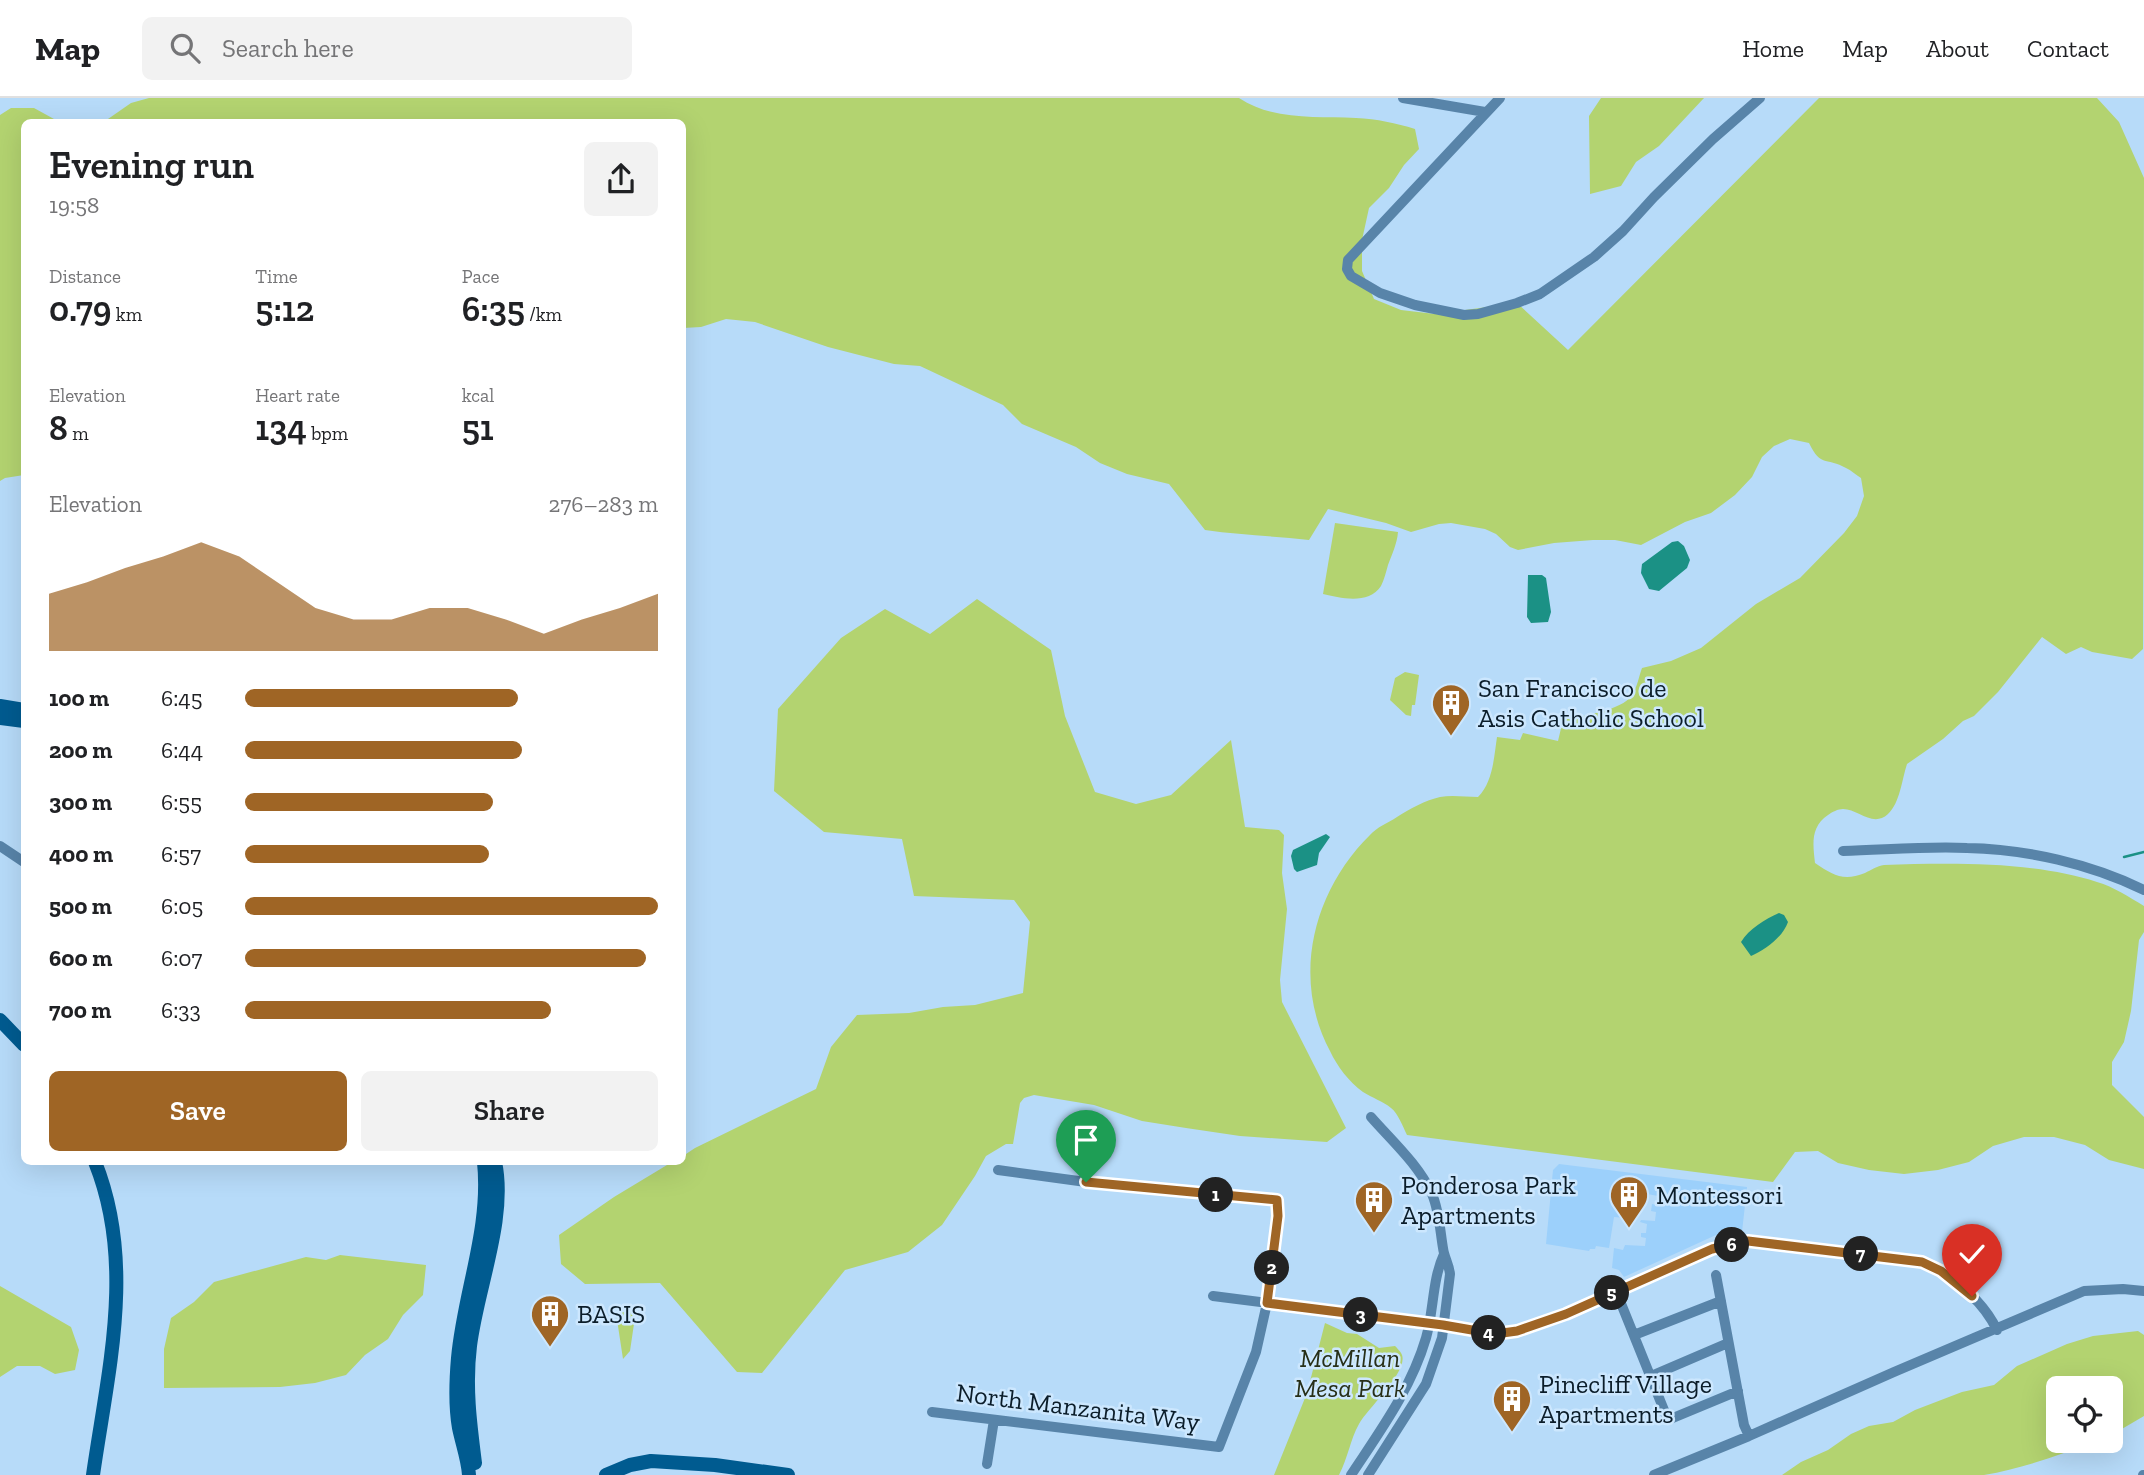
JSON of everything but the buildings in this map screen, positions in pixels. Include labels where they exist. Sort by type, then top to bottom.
[{"type":"street","points":[[1402,98],[1485,112]]},
{"type":"street","points":[[1485,112],[1488,98]]},
{"type":"street","points":[[1500,98],[1348,260],[1347,269],[1351,276],[1380,293],[1415,305],[1464,315],[1478,314],[1540,294],[1594,257],[1713,139],[1760,98]]},
{"type":"street","points":[[0,712],[21,710]]},
{"type":"street","points":[[0,712],[21,720]]},
{"type":"street","points":[[0,846],[21,860]]},
{"type":"street","points":[[1843,851],[1952,847],[2016,853],[2085,867],[2144,890]]},
{"type":"street","points":[[0,1020],[21,1042]]},
{"type":"street","points":[[1368,1475],[1426,1384],[1442,1338],[1450,1274],[1433,1196],[1403,1152],[1371,1117]]},
{"type":"street","points":[[93,1475],[117,1315],[117,1261],[105,1188],[95,1165]]},
{"type":"street","points":[[469,1475],[459,1424],[457,1373],[464,1316],[485,1208],[484,1165]]},
{"type":"street","points":[[477,1475],[469,1413],[468,1368],[498,1200],[495,1165]]},
{"type":"street","points":[[998,1170],[1086,1182],[1277,1200],[1278,1216],[1267,1303]]},
{"type":"street","points":[[1213,1296],[1430,1323],[1495,1334],[1517,1331],[1566,1314],[1712,1249],[1748,1241],[1922,1262],[1941,1271],[1972,1296],[1997,1330]]},
{"type":"street","points":[[1352,1475],[1380,1433],[1416,1366],[1430,1323],[1439,1264],[1444,1254]]},
{"type":"street","points":[[1716,1275],[1744,1425],[1749,1436]]},
{"type":"street","points":[[1616,1291],[1668,1420],[1738,1391]]},
{"type":"street","points":[[1654,1475],[2084,1291],[2144,1291]]},
{"type":"street","points":[[1634,1335],[1721,1301]]},
{"type":"street","name":"North Manzanita Way","points":[[932,1412],[1219,1447],[1256,1352],[1267,1303]]},
{"type":"street","points":[[1651,1376],[1728,1343]]},
{"type":"street","points":[[987,1464],[994,1420]]},
{"type":"street","points":[[1380,1433],[1391,1439]]},
{"type":"street","points":[[606,1475],[650,1461],[714,1470],[788,1475]]},
{"type":"shaded area","points":[[1678,541],[1684,546],[1690,560],[1687,568],[1659,591],[1649,589],[1641,573],[1642,564],[1672,542]]},
{"type":"shaded area","points":[[1528,575],[1542,575],[1546,578],[1551,612],[1548,622],[1531,623],[1527,617]]},
{"type":"shaded area","points":[[1326,834],[1330,837],[1319,853],[1317,865],[1297,872],[1291,856],[1293,850]]},
{"type":"shaded area","points":[[1779,913],[1784,915],[1788,922],[1786,928],[1773,942],[1751,956],[1741,942],[1758,925]]},
{"type":"shaded area","points":[[1559,1164],[1747,1187],[1742,1232],[1716,1235],[1624,1277],[1619,1270],[1612,1268],[1614,1248],[1623,1250],[1625,1245],[1645,1246],[1646,1238],[1641,1237],[1641,1233],[1646,1233],[1647,1224],[1640,1222],[1655,1221],[1656,1212],[1651,1211],[1652,1204],[1657,1205],[1658,1196],[1642,1193],[1642,1189],[1633,1188],[1632,1192],[1629,1192],[1626,1218],[1614,1217],[1609,1248],[1596,1246],[1589,1251],[1546,1244],[1553,1170]]},
{"type":"green space","points":[[149,98],[1239,98],[1266,111],[1281,114],[1386,122],[1415,129],[1419,149],[1404,165],[1389,188],[1369,208],[1362,240],[1362,271],[1374,299],[1401,310],[1435,314],[1517,303],[1568,350],[1819,98],[2097,98],[2119,122],[2144,178],[2143,649],[2132,659],[2092,652],[2081,647],[2066,654],[2042,637],[1998,692],[1974,716],[1963,721],[1907,764],[1898,797],[1888,814],[1882,818],[1871,819],[1849,810],[1833,812],[1822,820],[1815,831],[1814,850],[1815,863],[1844,877],[1857,876],[1884,865],[1964,864],[2019,867],[2072,875],[2097,882],[2144,906],[2144,932],[2139,940],[2131,1011],[2124,1042],[2112,1062],[2112,1085],[2144,1117],[2144,1169],[2109,1160],[2085,1145],[2054,1137],[2024,1137],[1993,1146],[1969,1162],[1938,1170],[1904,1174],[1838,1163],[1818,1151],[1795,1152],[1773,1182],[1407,1135],[1394,1110],[1353,1083],[1330,1051],[1318,1023],[1310,965],[1322,909],[1334,882],[1350,857],[1376,830],[1418,805],[1440,797],[1478,797],[1490,777],[1497,737],[1520,740],[1523,733],[1558,741],[1563,720],[1600,712],[1627,701],[1634,692],[1642,668],[1671,661],[1701,648],[1756,604],[1800,578],[1844,533],[1857,516],[1864,496],[1861,478],[1850,470],[1821,459],[1809,443],[1790,439],[1774,446],[1762,457],[1752,477],[1735,495],[1711,513],[1685,522],[1641,545],[1615,540],[1593,540],[1554,543],[1518,550],[1485,529],[1451,523],[1411,532],[1328,509],[1309,540],[1205,530],[1169,484],[1127,474],[1100,463],[1076,447],[1022,424],[1003,405],[920,366],[894,364],[828,347],[755,322],[726,319],[701,327],[686,328],[686,119],[108,119],[131,103]]},
{"type":"green space","points":[[1601,98],[1704,98],[1659,146],[1636,162],[1621,186],[1590,194],[1589,116]]},
{"type":"green space","points":[[11,108],[34,108],[54,119],[21,119],[21,475],[0,481],[0,115]]},
{"type":"green space","points":[[1335,523],[1398,532],[1382,584],[1369,596],[1354,599],[1323,594]]},
{"type":"green space","points":[[977,599],[1051,650],[1065,716],[1095,792],[1136,804],[1171,795],[1231,740],[1245,827],[1279,830],[1284,835],[1282,873],[1287,909],[1280,980],[1282,1002],[1346,1128],[1327,1142],[1240,1136],[1142,1121],[1094,1105],[1034,1095],[1024,1098],[1020,1103],[1013,1144],[1006,1144],[986,1156],[942,1225],[908,1252],[845,1270],[762,1373],[737,1372],[660,1283],[585,1284],[561,1264],[559,1235],[667,1165],[686,1165],[686,1154],[695,1148],[816,1089],[831,1047],[857,1015],[909,1013],[975,1005],[1023,993],[1030,922],[1014,900],[914,896],[902,839],[824,832],[774,791],[778,709],[841,638],[885,609],[930,634]]},
{"type":"green space","points":[[1405,672],[1419,675],[1411,716],[1406,715],[1390,700],[1395,678]]},
{"type":"green space","points":[[340,1255],[426,1265],[423,1295],[403,1315],[388,1339],[365,1355],[346,1375],[315,1383],[280,1387],[164,1388],[164,1349],[171,1318],[194,1302],[214,1282],[306,1257],[326,1260]]},
{"type":"green space","points":[[0,1286],[71,1327],[79,1350],[75,1370],[55,1374],[40,1366],[17,1366],[0,1377]]},
{"type":"green space","points":[[616,1313],[635,1313],[635,1317],[630,1351],[623,1359]]},
{"type":"green space","name":"McMillan Mesa Park","points":[[1325,1323],[1347,1333],[1357,1334],[1379,1348],[1395,1346],[1401,1354],[1399,1371],[1359,1424],[1339,1475],[1274,1475],[1307,1393]]},
{"type":"green space","points":[[2138,1331],[2144,1335],[2144,1416],[2123,1428],[2123,1376],[2046,1376],[2046,1453],[2064,1453],[1984,1475],[1782,1475],[1851,1434],[1869,1426],[1893,1422],[1915,1410],[1962,1392],[1994,1385],[2017,1366],[2067,1344],[2093,1336]]},
{"type":"waterway","points":[[2124,857],[2144,852]]},
{"type":"place","name":"San Francisco de Asis Catholic School","points":[[1451,737]]},
{"type":"place","name":"Montessori","points":[[1629,1229]]},
{"type":"place","name":"Ponderosa Park Apartments","points":[[1374,1234]]},
{"type":"place","name":"BASIS","points":[[550,1348]]},
{"type":"place","name":"Pinecliff Village Apartments","points":[[1512,1433]]},
{"type":"route","points":[[1086,1182],[1277,1200],[1278,1216],[1267,1303],[1495,1334],[1517,1331],[1566,1314],[1712,1249],[1748,1241],[1922,1262],[1941,1271],[1972,1296]]}]
